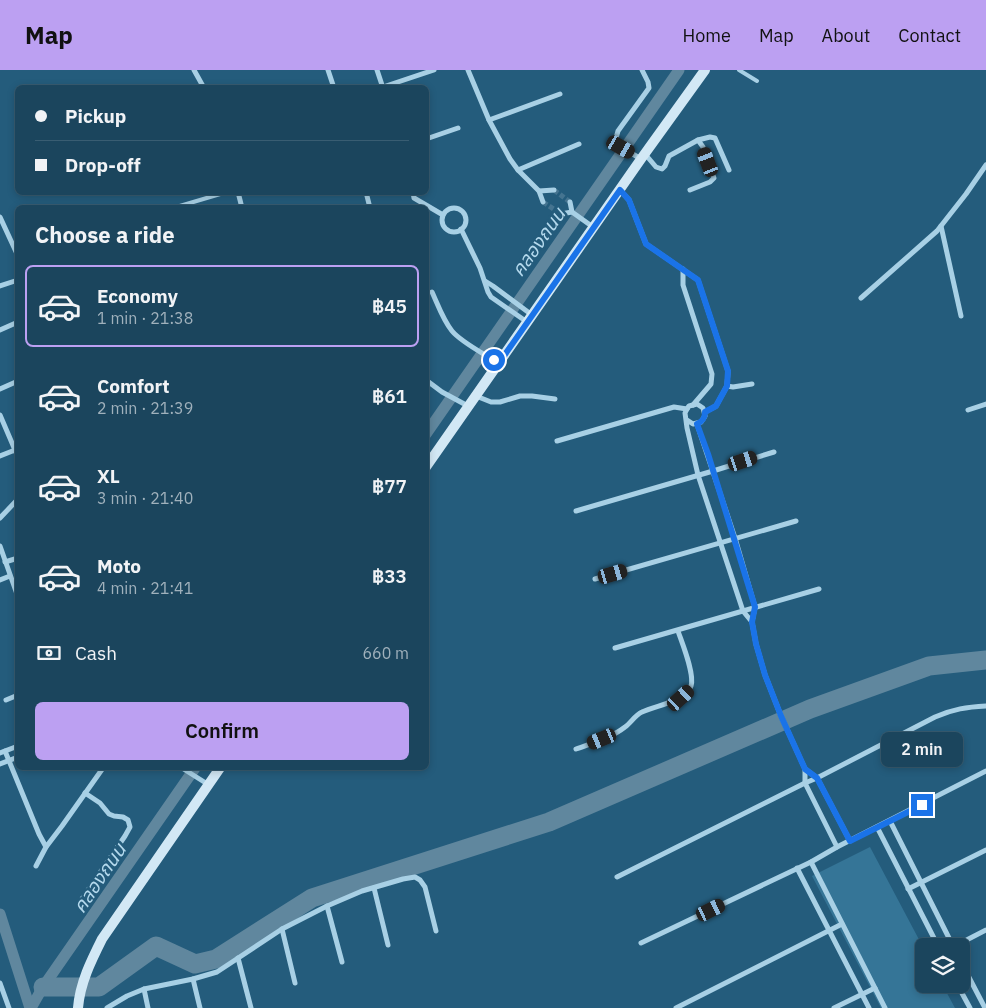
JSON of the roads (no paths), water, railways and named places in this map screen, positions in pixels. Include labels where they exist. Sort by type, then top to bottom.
[{"type":"street","points":[[194,70],[202,85]]},
{"type":"street","points":[[328,70],[333,85]]},
{"type":"street","points":[[377,70],[382,85]]},
{"type":"street","points":[[389,85],[434,70]]},
{"type":"street","points":[[468,70],[489,120],[518,170],[539,191],[543,202]]},
{"type":"street","points":[[642,70],[649,88],[618,131],[616,138],[621,147],[641,156],[662,169],[669,156],[698,140],[710,137],[714,138],[729,170]]},
{"type":"street","points":[[429,462],[465,405],[476,396],[526,316],[591,225],[620,190],[641,156],[705,70]]},
{"type":"street","points":[[489,120],[560,94]]},
{"type":"street","points":[[429,138],[458,128]]},
{"type":"street","points":[[690,190],[710,182],[714,178],[703,147],[698,140]]},
{"type":"street","points":[[518,170],[579,144]]},
{"type":"street","points":[[861,298],[937,231],[986,165]]},
{"type":"street","points":[[539,191],[554,190]]},
{"type":"street","points":[[620,190],[629,200],[646,244],[698,280],[728,371],[727,386],[716,406],[705,412]]},
{"type":"street","points":[[413,196],[427,205]]},
{"type":"street","points":[[570,202],[573,213]]},
{"type":"street","points":[[429,206],[443,215]]},
{"type":"street","points":[[451,208],[462,210],[466,220],[465,225],[461,229],[457,232],[451,232],[446,229],[442,220],[446,210],[451,208]]},
{"type":"street","points":[[561,214],[573,213],[591,225]]},
{"type":"street","points":[[0,217],[15,250]]},
{"type":"street","points":[[941,226],[961,316]]},
{"type":"street","points":[[461,229],[491,297],[526,316]]},
{"type":"street","points":[[683,270],[683,285],[712,374],[711,384],[687,409],[685,416],[698,475],[743,611],[752,622]]},
{"type":"street","points":[[0,286],[15,281]]},
{"type":"street","points":[[485,281],[507,297],[526,316]]},
{"type":"street","points":[[432,292],[444,319],[452,331],[462,340],[496,362]]},
{"type":"street","points":[[0,330],[15,323]]},
{"type":"street","points":[[0,388],[15,382]]},
{"type":"street","points":[[429,382],[465,405]]},
{"type":"street","points":[[727,386],[752,384]]},
{"type":"street","points":[[476,396],[491,402],[500,402],[520,396],[555,399]]},
{"type":"street","points":[[687,420],[690,423],[697,424],[704,420],[705,412],[703,408],[693,404]]},
{"type":"street","points":[[968,410],[986,404]]},
{"type":"street","points":[[557,441],[674,407],[687,409]]},
{"type":"street","points":[[0,415],[15,446],[0,456]]},
{"type":"street","points":[[697,424],[735,538],[755,607],[752,622],[765,675],[805,769],[805,784],[837,848]]},
{"type":"street","points":[[576,511],[774,452]]},
{"type":"street","points":[[0,518],[15,502]]},
{"type":"street","points":[[594,579],[796,521]]},
{"type":"street","points":[[0,546],[15,589]]},
{"type":"street","points":[[5,562],[15,559]]},
{"type":"street","points":[[0,580],[10,576]]},
{"type":"street","points":[[615,648],[819,590]]},
{"type":"street","points":[[576,749],[615,733],[642,712],[681,698],[689,691],[692,684],[692,674],[678,630]]},
{"type":"street","points":[[6,700],[15,696]]},
{"type":"street","points":[[617,877],[950,710],[963,707],[986,706]]},
{"type":"street","points":[[15,747],[2,752],[9,761],[46,847]]},
{"type":"street","points":[[0,764],[15,758]]},
{"type":"street","points":[[805,769],[817,778],[850,841]]},
{"type":"street","points":[[36,866],[46,847],[102,770]]},
{"type":"street","points":[[185,770],[206,782]]},
{"type":"street","points":[[78,1004],[87,970],[102,939],[206,782],[216,770]]},
{"type":"street","points":[[641,944],[811,862],[986,771]]},
{"type":"street","points":[[82,899],[130,827],[128,820],[109,814],[100,803],[85,793]]},
{"type":"street","points":[[890,821],[950,938]]},
{"type":"street","points":[[876,828],[934,938]]},
{"type":"street","points":[[908,889],[986,850]]},
{"type":"street","points":[[811,862],[885,1008]]},
{"type":"street","points":[[797,868],[869,1008]]},
{"type":"street","points":[[107,1008],[126,996],[144,990],[217,972],[282,929],[327,906],[362,891],[402,879],[415,877],[425,887],[436,931]]},
{"type":"street","points":[[374,888],[388,944]]},
{"type":"street","points":[[327,906],[342,962]]},
{"type":"street","points":[[676,1008],[842,924]]},
{"type":"street","points":[[282,929],[296,983]]},
{"type":"street","points":[[970,938],[986,930]]},
{"type":"street","points":[[238,958],[251,1008]]},
{"type":"street","points":[[194,979],[200,1008]]},
{"type":"street","points":[[970,979],[985,1008]]},
{"type":"street","points":[[0,982],[9,1008]]},
{"type":"street","points":[[834,1008],[874,988]]},
{"type":"street","points":[[144,990],[148,1008]]},
{"type":"street","points":[[962,993],[970,1008]]},
{"type":"lane","points":[[739,70],[757,81]]},
{"type":"lane","points":[[183,205],[217,195]]},
{"type":"waterway","name":"คลองถนน","points":[[429,430],[679,70]]},
{"type":"waterway","points":[[43,987],[99,987],[156,946],[195,964],[216,959],[312,898],[549,822],[810,709],[929,666],[986,660]]},
{"type":"waterway","name":"คลองถนน","points":[[31,1008],[43,987],[194,770]]},
{"type":"waterway","points":[[0,914],[30,1008]]},
{"type":"tunnel","points":[[554,190],[570,202]]},
{"type":"tunnel","points":[[543,202],[561,214]]}]
